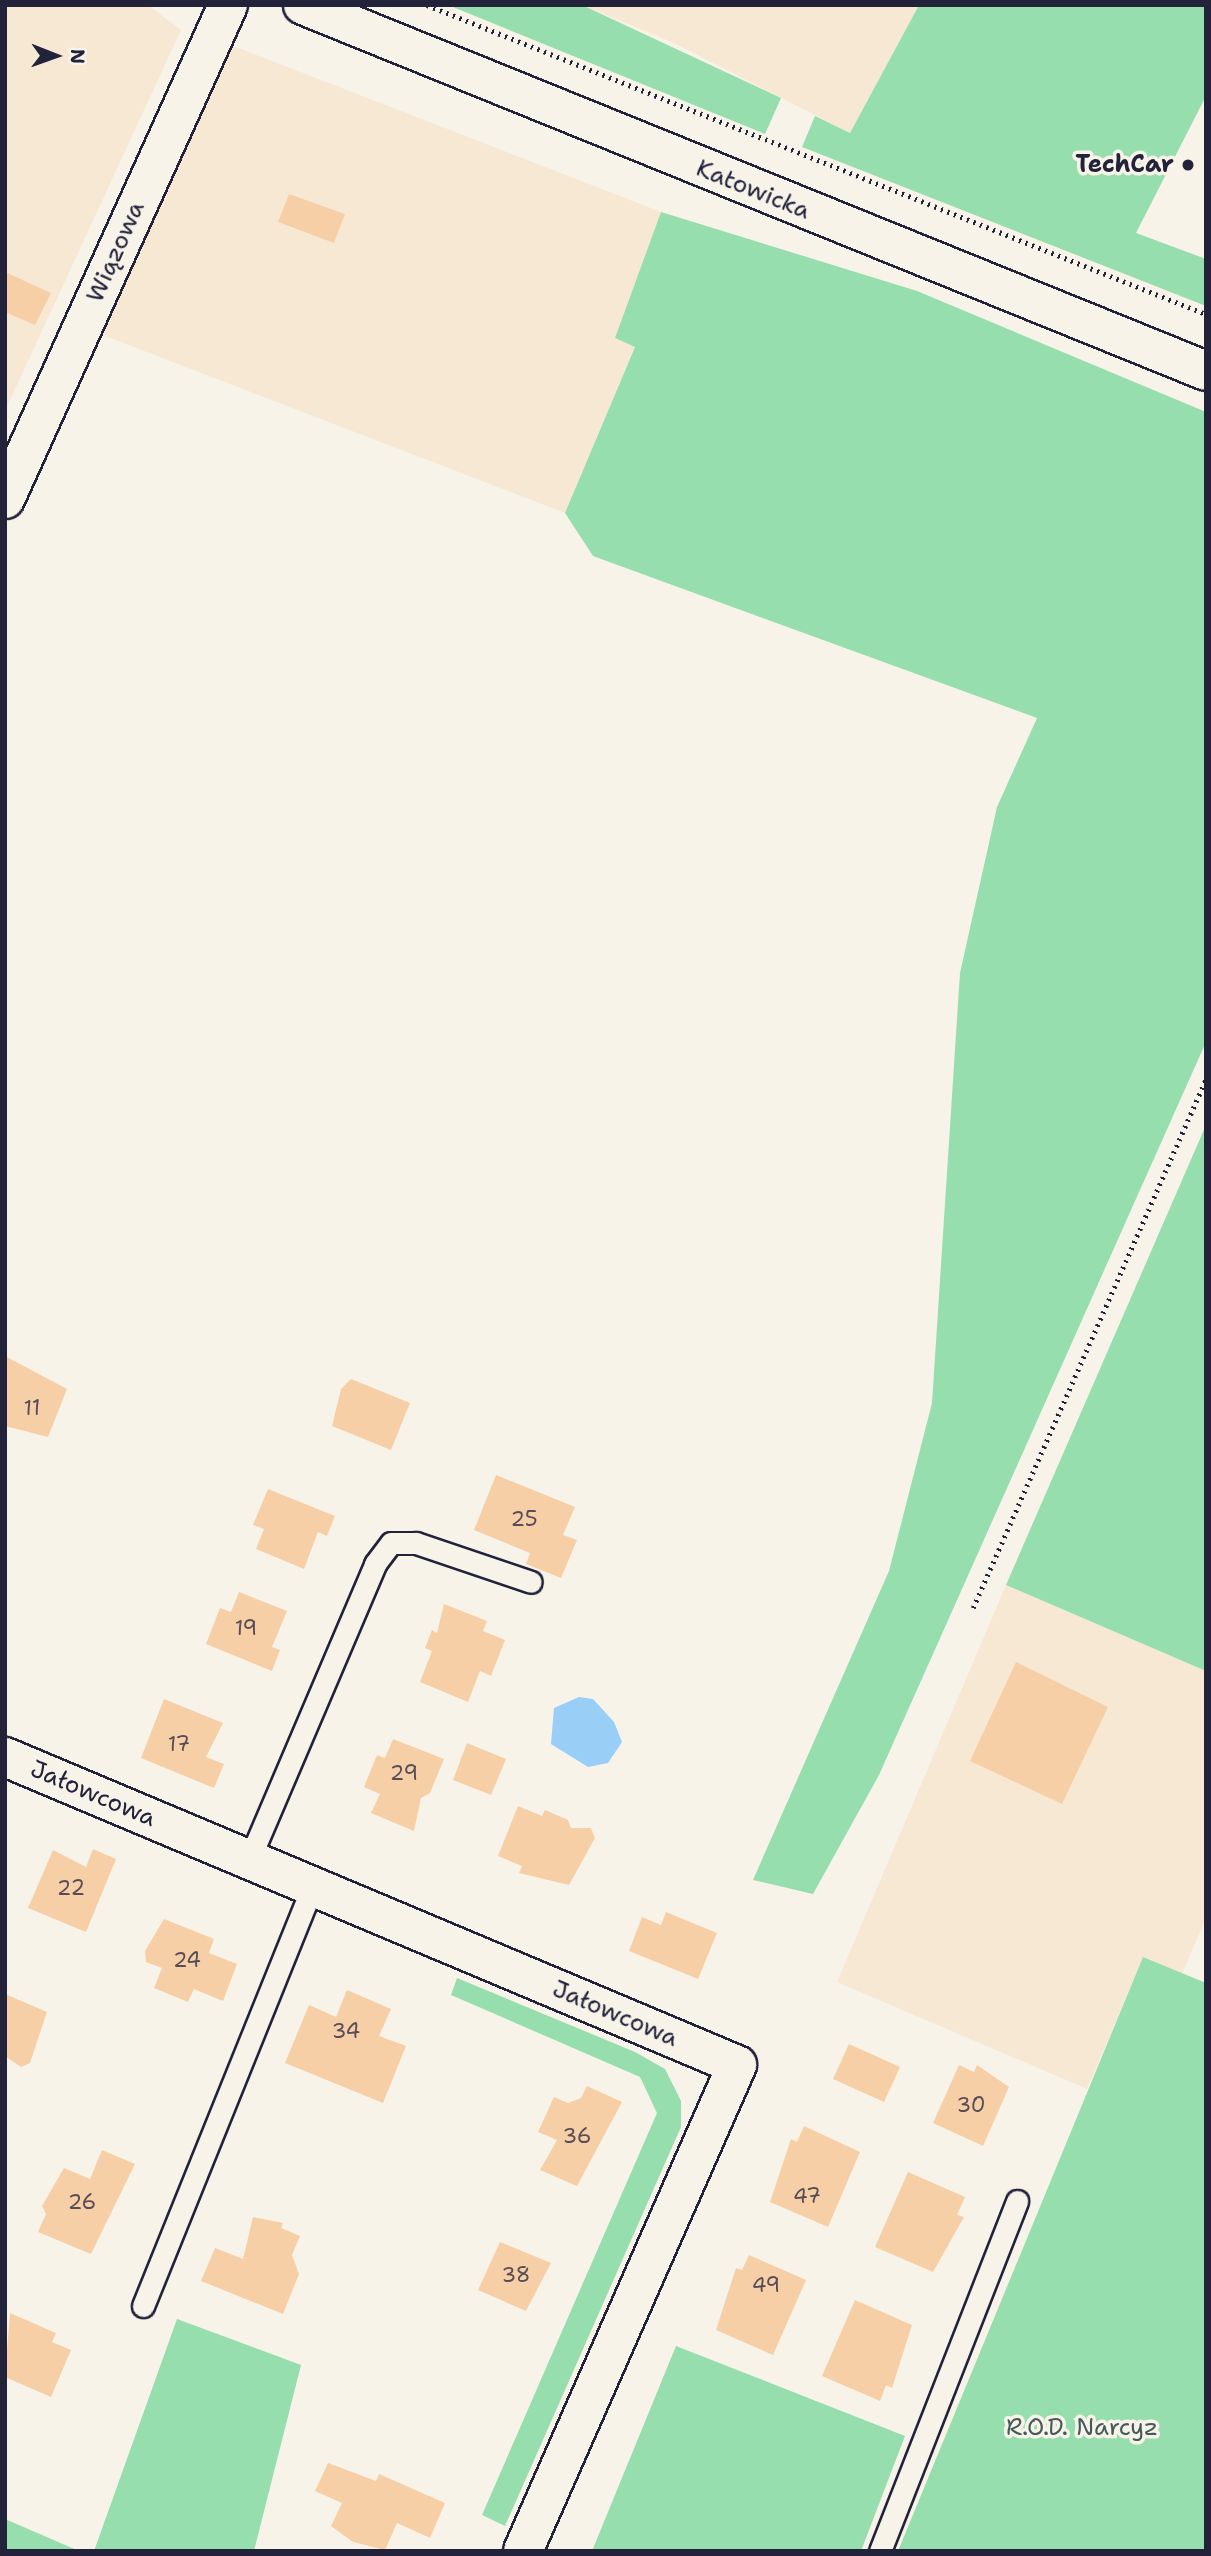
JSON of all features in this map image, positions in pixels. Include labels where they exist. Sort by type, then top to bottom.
[{"type":"street","name":"Wiązowa","points":[[7,489],[228,5]]},
{"type":"street","name":"Katowicka","points":[[303,5],[1206,371]]},
{"type":"street","name":"Jałowcowa","points":[[5,1757],[737,2065],[523,2551]]},
{"type":"lane","points":[[249,1860],[376,1564],[391,1544],[416,1543],[531,1582]]},
{"type":"lane","points":[[143,2306],[312,1887]]},
{"type":"lane","points":[[880,2551],[1017,2201]]},
{"type":"path","points":[[427,5],[1206,314]]},
{"type":"path","points":[[973,1608],[1206,1079]]},
{"type":"shaded area","points":[[5,5],[148,5],[181,30],[5,411]]},
{"type":"shaded area","points":[[582,5],[919,5],[850,133],[674,43]]},
{"type":"shaded area","points":[[231,45],[661,212],[615,338],[635,346],[565,513],[100,334]]},
{"type":"shaded area","points":[[1006,1585],[1206,1671],[1206,1918],[1182,1974],[1143,1957],[1087,2089],[837,1982]]},
{"type":"green space","points":[[448,5],[582,5],[781,98],[765,134]]},
{"type":"green space","points":[[919,5],[1206,5],[1206,96],[1136,233],[1206,259],[1206,306],[802,147],[815,116],[850,133]]},
{"type":"green space","points":[[661,212],[917,291],[1206,412],[1206,1042],[879,1775],[813,1894],[753,1880],[889,1571],[932,1403],[960,973],[997,807],[1037,718],[593,556],[565,513],[635,347],[615,338]]},
{"type":"green space","points":[[1206,1125],[1206,1671],[1006,1585]]},
{"type":"green space","name":"R.O.D. Narcyz","points":[[1143,1957],[1206,1983],[1206,2551],[898,2551]]},
{"type":"green space","points":[[457,1978],[635,2052],[665,2069],[681,2101],[681,2127],[505,2526],[482,2515],[657,2113],[640,2077],[451,1995]]},
{"type":"green space","points":[[177,2319],[301,2365],[254,2551],[94,2551]]},
{"type":"green space","points":[[676,2346],[905,2436],[861,2551],[592,2551]]},
{"type":"green space","points":[[5,2519],[79,2551],[5,2551]]},
{"type":"water","points":[[579,1697],[593,1699],[614,1722],[622,1742],[608,1763],[588,1767],[551,1744],[554,1708]]},
{"type":"building","points":[[289,194],[345,214],[334,243],[278,222]]},
{"type":"building","points":[[5,272],[51,293],[35,325],[5,312]]},
{"type":"building","points":[[5,1356],[67,1389],[48,1437],[5,1426]]},
{"type":"building","points":[[351,1379],[410,1403],[391,1450],[332,1426],[341,1389]]},
{"type":"building","points":[[496,1475],[575,1507],[563,1535],[577,1540],[561,1578],[526,1564],[530,1553],[474,1530]]},
{"type":"building","points":[[268,1489],[335,1516],[327,1536],[318,1532],[304,1569],[256,1549],[264,1529],[253,1525]]},
{"type":"building","points":[[239,1592],[287,1611],[272,1647],[280,1650],[272,1671],[206,1644],[220,1608],[231,1612]]},
{"type":"building","points":[[444,1604],[487,1621],[483,1631],[505,1640],[491,1676],[480,1671],[468,1702],[420,1682],[432,1651],[425,1648],[432,1630],[437,1633]]},
{"type":"building","points":[[1016,1662],[1108,1707],[1062,1804],[970,1761]]},
{"type":"building","points":[[164,1699],[223,1723],[206,1757],[224,1764],[214,1788],[141,1758]]},
{"type":"building","points":[[393,1739],[444,1759],[430,1793],[421,1798],[414,1831],[371,1813],[380,1794],[364,1787],[377,1755],[385,1758]]},
{"type":"building","points":[[467,1743],[506,1759],[491,1795],[453,1780]]},
{"type":"building","points":[[518,1806],[542,1816],[545,1810],[568,1820],[571,1828],[591,1828],[595,1838],[569,1885],[519,1873],[522,1866],[498,1856]]},
{"type":"building","points":[[93,1849],[116,1859],[86,1932],[28,1908],[53,1850],[86,1867]]},
{"type":"building","points":[[666,1912],[717,1933],[698,1979],[629,1951],[642,1917],[661,1925]]},
{"type":"building","points":[[164,1919],[214,1939],[209,1953],[237,1964],[223,2001],[194,1989],[188,2002],[154,1988],[162,1968],[146,1962],[145,1951]]},
{"type":"building","points":[[347,1990],[391,2009],[379,2036],[406,2046],[383,2103],[285,2063],[309,2005],[336,2017]]},
{"type":"building","points":[[5,1994],[47,2012],[30,2063],[21,2067],[5,2056]]},
{"type":"building","points":[[849,2044],[900,2067],[884,2102],[833,2079]]},
{"type":"building","points":[[959,2065],[974,2072],[977,2065],[1009,2087],[983,2146],[933,2123]]},
{"type":"building","points":[[587,2086],[622,2102],[577,2186],[540,2170],[557,2140],[538,2132],[554,2097],[568,2103],[581,2098]]},
{"type":"building","points":[[804,2126],[860,2152],[828,2227],[770,2202],[791,2139],[797,2142]]},
{"type":"building","points":[[102,2150],[135,2164],[91,2254],[38,2232],[46,2214],[42,2206],[64,2168],[90,2179]]},
{"type":"building","points":[[908,2172],[965,2197],[957,2215],[964,2217],[933,2272],[875,2247]]},
{"type":"building","points":[[253,2217],[283,2223],[281,2228],[300,2236],[292,2255],[299,2274],[283,2314],[201,2281],[215,2248],[243,2259]]},
{"type":"building","points":[[500,2242],[551,2263],[526,2311],[478,2290]]},
{"type":"building","points":[[749,2255],[806,2280],[773,2355],[716,2330],[736,2268],[742,2270]]},
{"type":"building","points":[[855,2300],[912,2325],[892,2388],[886,2385],[880,2401],[822,2376]]},
{"type":"building","points":[[10,2313],[56,2333],[52,2342],[71,2350],[51,2397],[5,2377]]},
{"type":"building","points":[[328,2463],[376,2481],[379,2474],[445,2503],[430,2538],[397,2523],[385,2550],[353,2542],[331,2526],[342,2503],[315,2491]]},
{"type":"place","name":"TechCar","points":[[1188,165]]}]
